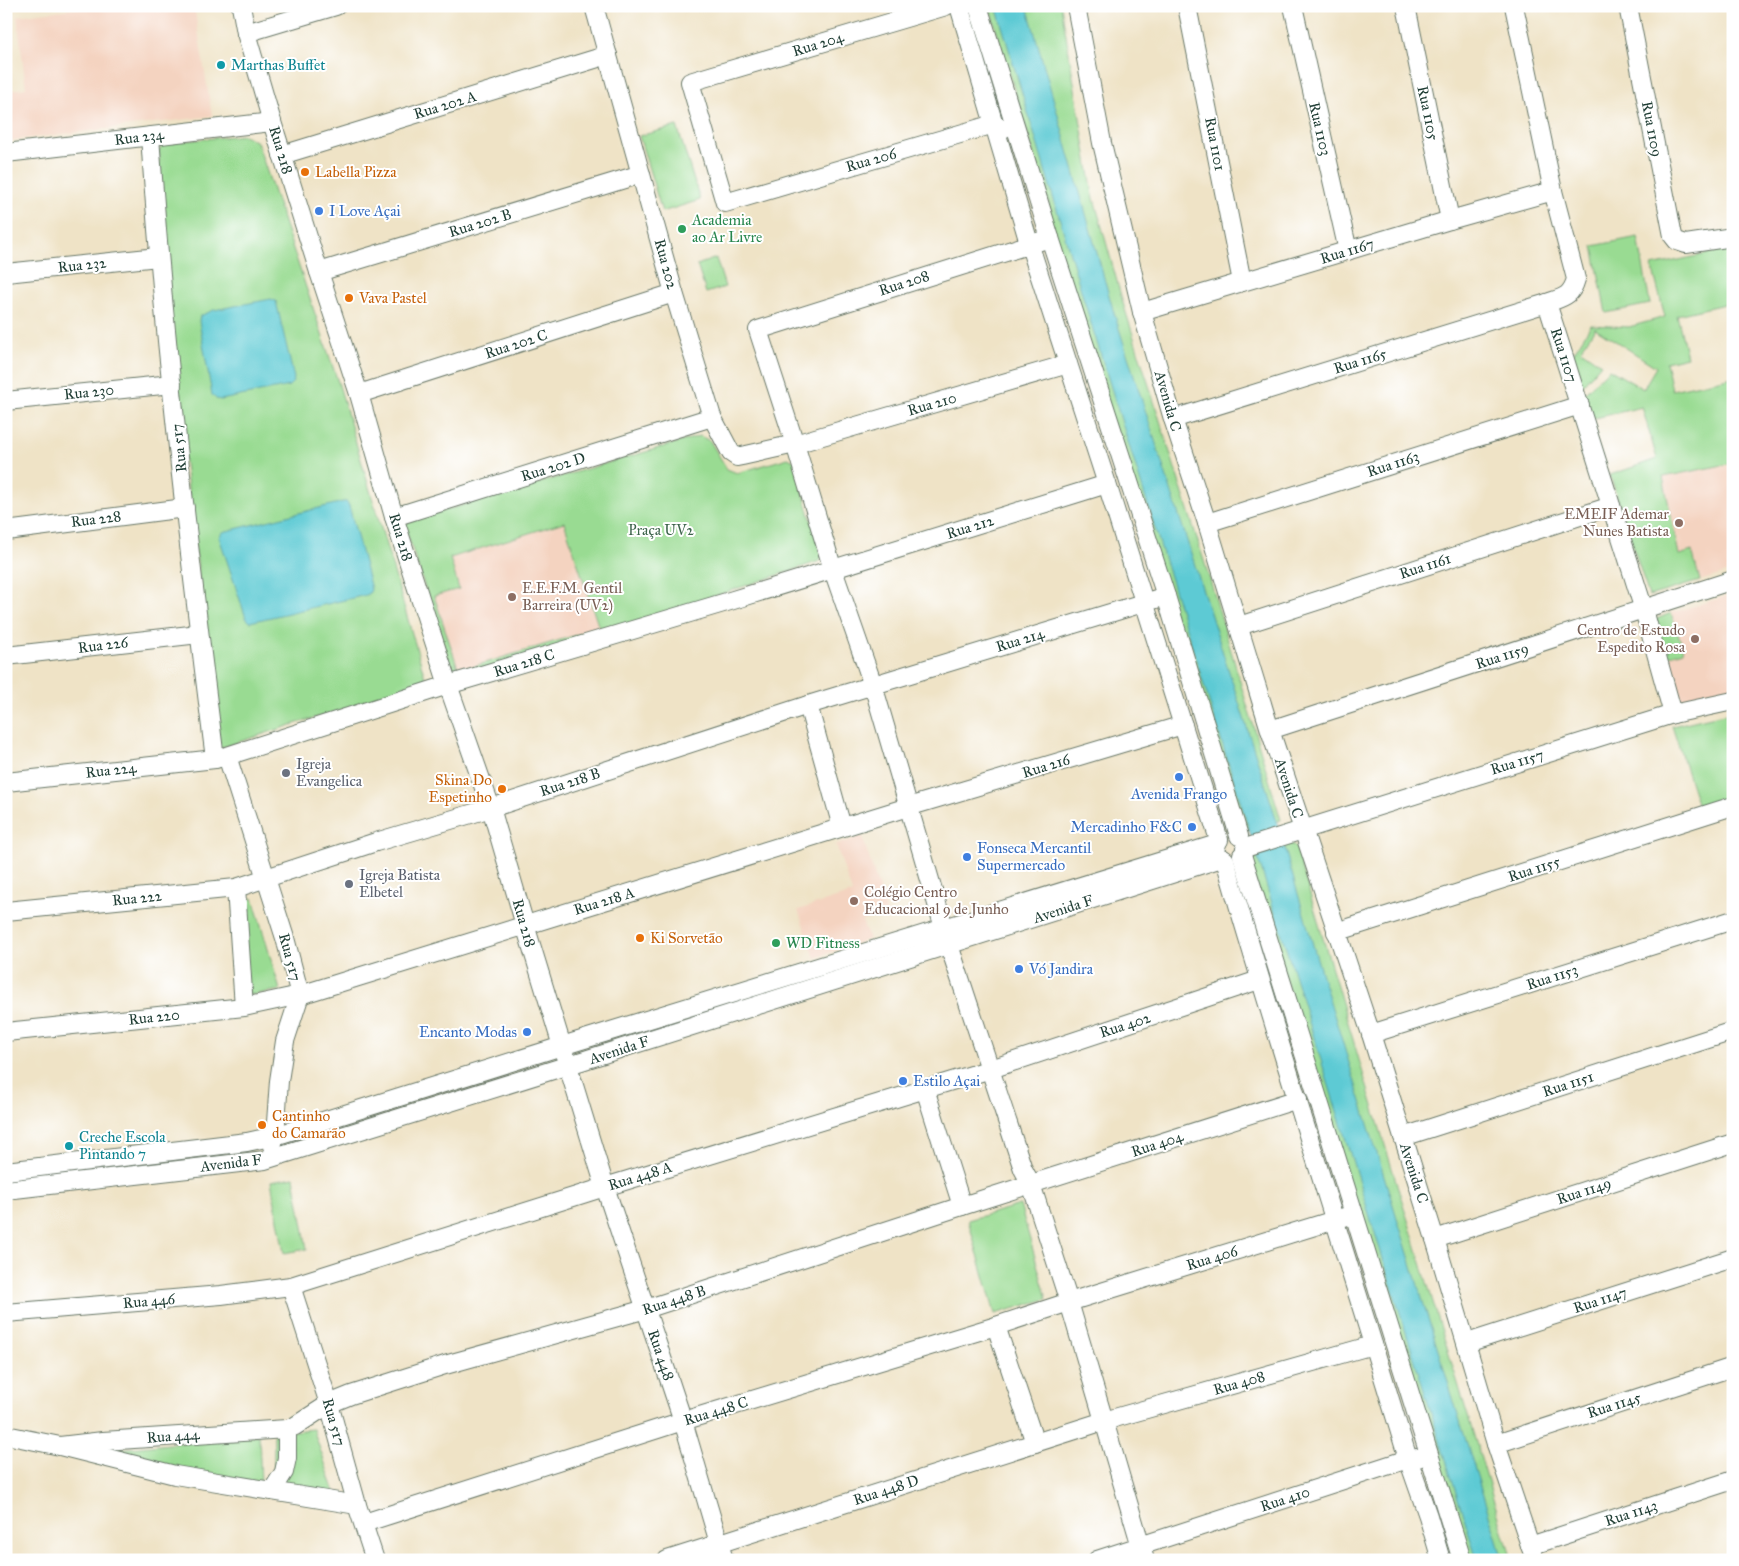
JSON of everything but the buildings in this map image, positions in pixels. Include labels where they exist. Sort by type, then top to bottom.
[{"type":"street","name":"Rua 218","points":[[241,6],[246,34],[272,122],[359,394],[394,517],[448,685],[492,808],[525,925],[569,1066]]},
{"type":"street","points":[[246,34],[336,6]]},
{"type":"street","name":"Rua 202","points":[[594,6],[674,294],[712,417],[731,453],[737,457],[795,444]]},
{"type":"street","name":"Rua 204","points":[[725,203],[690,82],[946,6]]},
{"type":"street","points":[[958,6],[1029,243],[1183,725],[1259,980],[1298,1099],[1408,1459],[1441,1560]]},
{"type":"street","points":[[978,6],[1050,238],[1246,846],[1354,1214],[1462,1560]]},
{"type":"street","name":"Avenida C","points":[[1076,6],[1102,143],[1142,312],[1173,419],[1270,730],[1295,831],[1336,932],[1371,1034],[1467,1343],[1496,1444],[1532,1553]]},
{"type":"street","name":"Rua 1101","points":[[1188,6],[1242,282]]},
{"type":"street","name":"Rua 1103","points":[[1293,6],[1348,251]]},
{"type":"street","name":"Rua 1105","points":[[1406,6],[1450,220]]},
{"type":"street","points":[[1514,6],[1553,191],[1576,279],[1573,288],[1567,296],[1547,303]]},
{"type":"street","name":"Rua 1109","points":[[1628,6],[1673,236],[1677,241],[1686,244],[1733,237]]},
{"type":"street","name":"Rua 202 A","points":[[282,155],[608,55]]},
{"type":"street","name":"Rua 234","points":[[6,153],[272,122]]},
{"type":"street","name":"Rua 206","points":[[725,203],[994,124],[1001,129],[1008,128],[1014,123]]},
{"type":"street","name":"Rua 517","points":[[150,136],[158,257],[199,634],[221,758],[266,878],[285,938],[300,995],[285,1041],[279,1081],[275,1136],[265,1160]]},
{"type":"street","name":"Rua 202 B","points":[[319,272],[641,174]]},
{"type":"street","name":"Rua 1167","points":[[1142,312],[1553,191]]},
{"type":"street","name":"Rua 208","points":[[795,444],[758,330],[1029,243],[1050,238]]},
{"type":"street","name":"Rua 232","points":[[6,273],[158,257]]},
{"type":"street","name":"Rua 202 C","points":[[359,394],[674,294]]},
{"type":"street","name":"Rua 1107","points":[[1547,303],[1644,610],[1673,714]]},
{"type":"street","name":"Rua 1165","points":[[1173,419],[1547,303]]},
{"type":"street","name":"Rua 210","points":[[795,444],[1068,364]]},
{"type":"street","name":"Rua 230","points":[[6,401],[172,384]]},
{"type":"street","name":"Rua 1163","points":[[1207,523],[1580,405]]},
{"type":"street","name":"Rua 202 D","points":[[394,517],[712,417]]},
{"type":"street","points":[[795,444],[833,570],[874,684],[949,945],[1023,1169],[1024,1186],[1069,1302],[1143,1553]]},
{"type":"street","name":"Rua 212","points":[[833,570],[1107,484]]},
{"type":"street","name":"Rua 1161","points":[[1239,626],[1611,506]]},
{"type":"street","name":"Rua 228","points":[[6,530],[185,508]]},
{"type":"street","name":"Rua 218 C","points":[[221,758],[448,685],[833,570]]},
{"type":"street","name":"Rua 1159","points":[[1270,730],[1733,580]]},
{"type":"street","name":"Rua 214","points":[[874,684],[1166,596]]},
{"type":"street","name":"Rua 226","points":[[6,656],[199,634]]},
{"type":"street","name":"Rua 218 B","points":[[266,878],[376,842],[492,808],[874,684]]},
{"type":"street","name":"Rua 1157","points":[[1246,846],[1673,714],[1733,701]]},
{"type":"street","points":[[808,705],[842,827]]},
{"type":"street","name":"Rua 216","points":[[908,806],[1183,725]]},
{"type":"street","name":"Rua 224","points":[[6,782],[221,758]]},
{"type":"street","name":"Rua 218 A","points":[[300,995],[908,806]]},
{"type":"street","name":"Rua 1155","points":[[1336,932],[1733,806]]},
{"type":"street","points":[[1221,851],[1228,834],[1246,846]]},
{"type":"street","points":[[1221,851],[1235,861],[1246,846]]},
{"type":"street","name":"Avenida F","points":[[6,1171],[237,1143],[275,1136],[944,928],[1221,851]]},
{"type":"street","name":"Avenida F","points":[[6,1190],[265,1160],[949,945],[1221,851]]},
{"type":"street","name":"Rua 222","points":[[6,911],[236,888],[266,878]]},
{"type":"street","points":[[236,888],[244,1007]]},
{"type":"street","name":"Rua 1153","points":[[1371,1034],[1733,920]]},
{"type":"street","name":"Rua 402","points":[[991,1069],[1259,980]]},
{"type":"street","name":"Rua 220","points":[[6,1032],[244,1007],[300,995]]},
{"type":"street","name":"Rua 1151","points":[[1403,1137],[1733,1031]]},
{"type":"street","name":"Rua 448","points":[[569,1066],[605,1187],[683,1421],[724,1560]]},
{"type":"street","name":"Rua 448 A","points":[[290,1286],[991,1069]]},
{"type":"street","points":[[925,1089],[962,1206]]},
{"type":"street","name":"Rua 404","points":[[1024,1186],[1298,1099]]},
{"type":"street","name":"Rua 1149","points":[[1435,1239],[1733,1142]]},
{"type":"street","name":"Rua 448 B","points":[[329,1404],[445,1365],[646,1309],[1024,1186]]},
{"type":"street","name":"Rua 406","points":[[1069,1302],[1354,1214]]},
{"type":"street","name":"Rua 1147","points":[[1467,1343],[1733,1258]]},
{"type":"street","name":"Rua 517","points":[[290,1286],[329,1404],[357,1505],[376,1560]]},
{"type":"street","name":"Rua 446","points":[[6,1313],[221,1295],[290,1286]]},
{"type":"street","name":"Rua 448 C","points":[[364,1523],[683,1421],[1069,1302]]},
{"type":"street","points":[[996,1326],[1035,1443]]},
{"type":"street","name":"Rua 408","points":[[1104,1421],[1373,1345]]},
{"type":"street","name":"Rua 1145","points":[[1496,1444],[1733,1366]]},
{"type":"street","name":"Rua 444","points":[[60,1446],[102,1441],[287,1429],[295,1426],[329,1404]]},
{"type":"street","name":"Rua 448 D","points":[[667,1560],[1104,1421]]},
{"type":"street","points":[[272,1491],[284,1472],[287,1458],[287,1429]]},
{"type":"street","name":"Rua 444","points":[[6,1435],[60,1446],[175,1475],[357,1505]]},
{"type":"street","name":"Rua 410","points":[[1097,1560],[1143,1553],[1408,1459],[1430,1456]]},
{"type":"street","name":"Rua 1143","points":[[1532,1553],[1733,1480]]},
{"type":"shaded area","points":[[95,6],[194,6],[212,116],[6,141],[6,91],[26,88],[17,16]]},
{"type":"shaded area","name":"EMEIF Ademar Nunes Batista","points":[[1733,387],[1733,571],[1649,596],[1610,475],[1657,459],[1642,407]]},
{"type":"shaded area","name":"E.E.F.M. Gentil Barreira (UV2)","points":[[565,522],[599,628],[459,671],[434,596],[459,589],[450,558]]},
{"type":"shaded area","name":"Centro de Estudo Espedito Rosa","points":[[1733,594],[1733,689],[1678,700],[1652,621],[1671,613]]},
{"type":"shaded area","name":"Colégio Centro Educacional 9 de Junho","points":[[862,836],[887,913],[862,921],[869,939],[815,958],[798,910],[852,893],[836,845]]},
{"type":"green space","points":[[989,6],[1061,6],[1093,195],[1123,303],[1211,583],[1281,820],[1246,830],[1048,238],[1049,204]]},
{"type":"green space","points":[[677,126],[700,200],[662,212],[639,136]]},
{"type":"green space","points":[[244,135],[257,142],[339,385],[426,681],[422,688],[304,721],[220,748],[163,284],[159,151],[164,143]]},
{"type":"green space","points":[[1638,237],[1650,304],[1606,313],[1593,246]]},
{"type":"green space","points":[[1733,248],[1733,302],[1677,315],[1687,357],[1666,362],[1672,390],[1733,377],[1733,463],[1663,477],[1679,555],[1692,551],[1700,581],[1649,596],[1610,475],[1657,459],[1642,407],[1591,419],[1583,394],[1609,369],[1643,389],[1656,367],[1595,328],[1581,350],[1601,364],[1581,387],[1572,355],[1591,325],[1629,327],[1665,317],[1652,266]]},
{"type":"green space","points":[[716,258],[725,287],[706,293],[697,265]]},
{"type":"green space","name":"Praça UV2","points":[[700,436],[710,441],[727,469],[737,473],[788,458],[794,461],[822,556],[820,561],[456,682],[404,524]],"holes":[[[564,522],[599,628],[459,671],[434,596],[459,589],[450,558]]]},
{"type":"green space","points":[[1671,613],[1684,651],[1664,657],[1652,621]]},
{"type":"green space","points":[[1733,712],[1733,802],[1700,812],[1672,726]]},
{"type":"green space","points":[[1287,840],[1296,847],[1365,1080],[1512,1560],[1465,1560],[1248,858],[1252,853]]},
{"type":"green space","points":[[253,898],[280,990],[246,996],[241,904]]},
{"type":"green space","points":[[294,1177],[307,1249],[284,1253],[271,1181]]},
{"type":"green space","points":[[1020,1205],[1047,1299],[995,1314],[968,1220]]},
{"type":"green space","points":[[313,1429],[338,1501],[274,1487],[274,1433]]},
{"type":"green space","points":[[259,1435],[261,1485],[116,1456],[120,1449]]},
{"type":"water","points":[[996,6],[1027,6],[1114,313],[1274,812],[1323,979],[1503,1560],[1477,1560],[1089,317]]},
{"type":"water","points":[[271,299],[276,301],[294,378],[293,382],[289,386],[221,400],[216,399],[212,395],[199,321],[200,316],[214,310]]},
{"type":"water","points":[[347,502],[349,506],[371,589],[370,592],[366,595],[250,622],[246,618],[219,537],[223,532]]},
{"type":"place","name":"Marthas Buffet","points":[[221,65]]},
{"type":"place","name":"Labella Pizza","points":[[305,172]]},
{"type":"place","name":"I Love Açai","points":[[319,211]]},
{"type":"place","name":"Academia ao Ar Livre","points":[[682,229]]},
{"type":"place","name":"Vava Pastel","points":[[349,298]]},
{"type":"place","name":"EMEIF Ademar Nunes Batista","points":[[1679,523]]},
{"type":"place","name":"E.E.F.M. Gentil Barreira (UV2)","points":[[512,597]]},
{"type":"place","name":"Centro de Estudo Espedito Rosa","points":[[1695,639]]},
{"type":"place","name":"Igreja Evangelica","points":[[286,773]]},
{"type":"place","name":"Avenida Frango","points":[[1179,777]]},
{"type":"place","name":"Skina Do Espetinho","points":[[502,789]]},
{"type":"place","name":"Mercadinho F&C","points":[[1192,827]]},
{"type":"place","name":"Fonseca Mercantil Supermercado","points":[[967,857]]},
{"type":"place","name":"Igreja Batista Elbetel","points":[[349,884]]},
{"type":"place","name":"Colégio Centro Educacional 9 de Junho","points":[[854,901]]},
{"type":"place","name":"Ki Sorvetão","points":[[640,938]]},
{"type":"place","name":"WD Fitness","points":[[776,943]]},
{"type":"place","name":"Vó Jandira","points":[[1019,969]]},
{"type":"place","name":"Encanto Modas","points":[[527,1032]]},
{"type":"place","name":"Estilo Açai","points":[[903,1081]]},
{"type":"place","name":"Cantinho do Camarão","points":[[262,1125]]},
{"type":"place","name":"Creche Escola Pintando 7","points":[[69,1146]]}]
